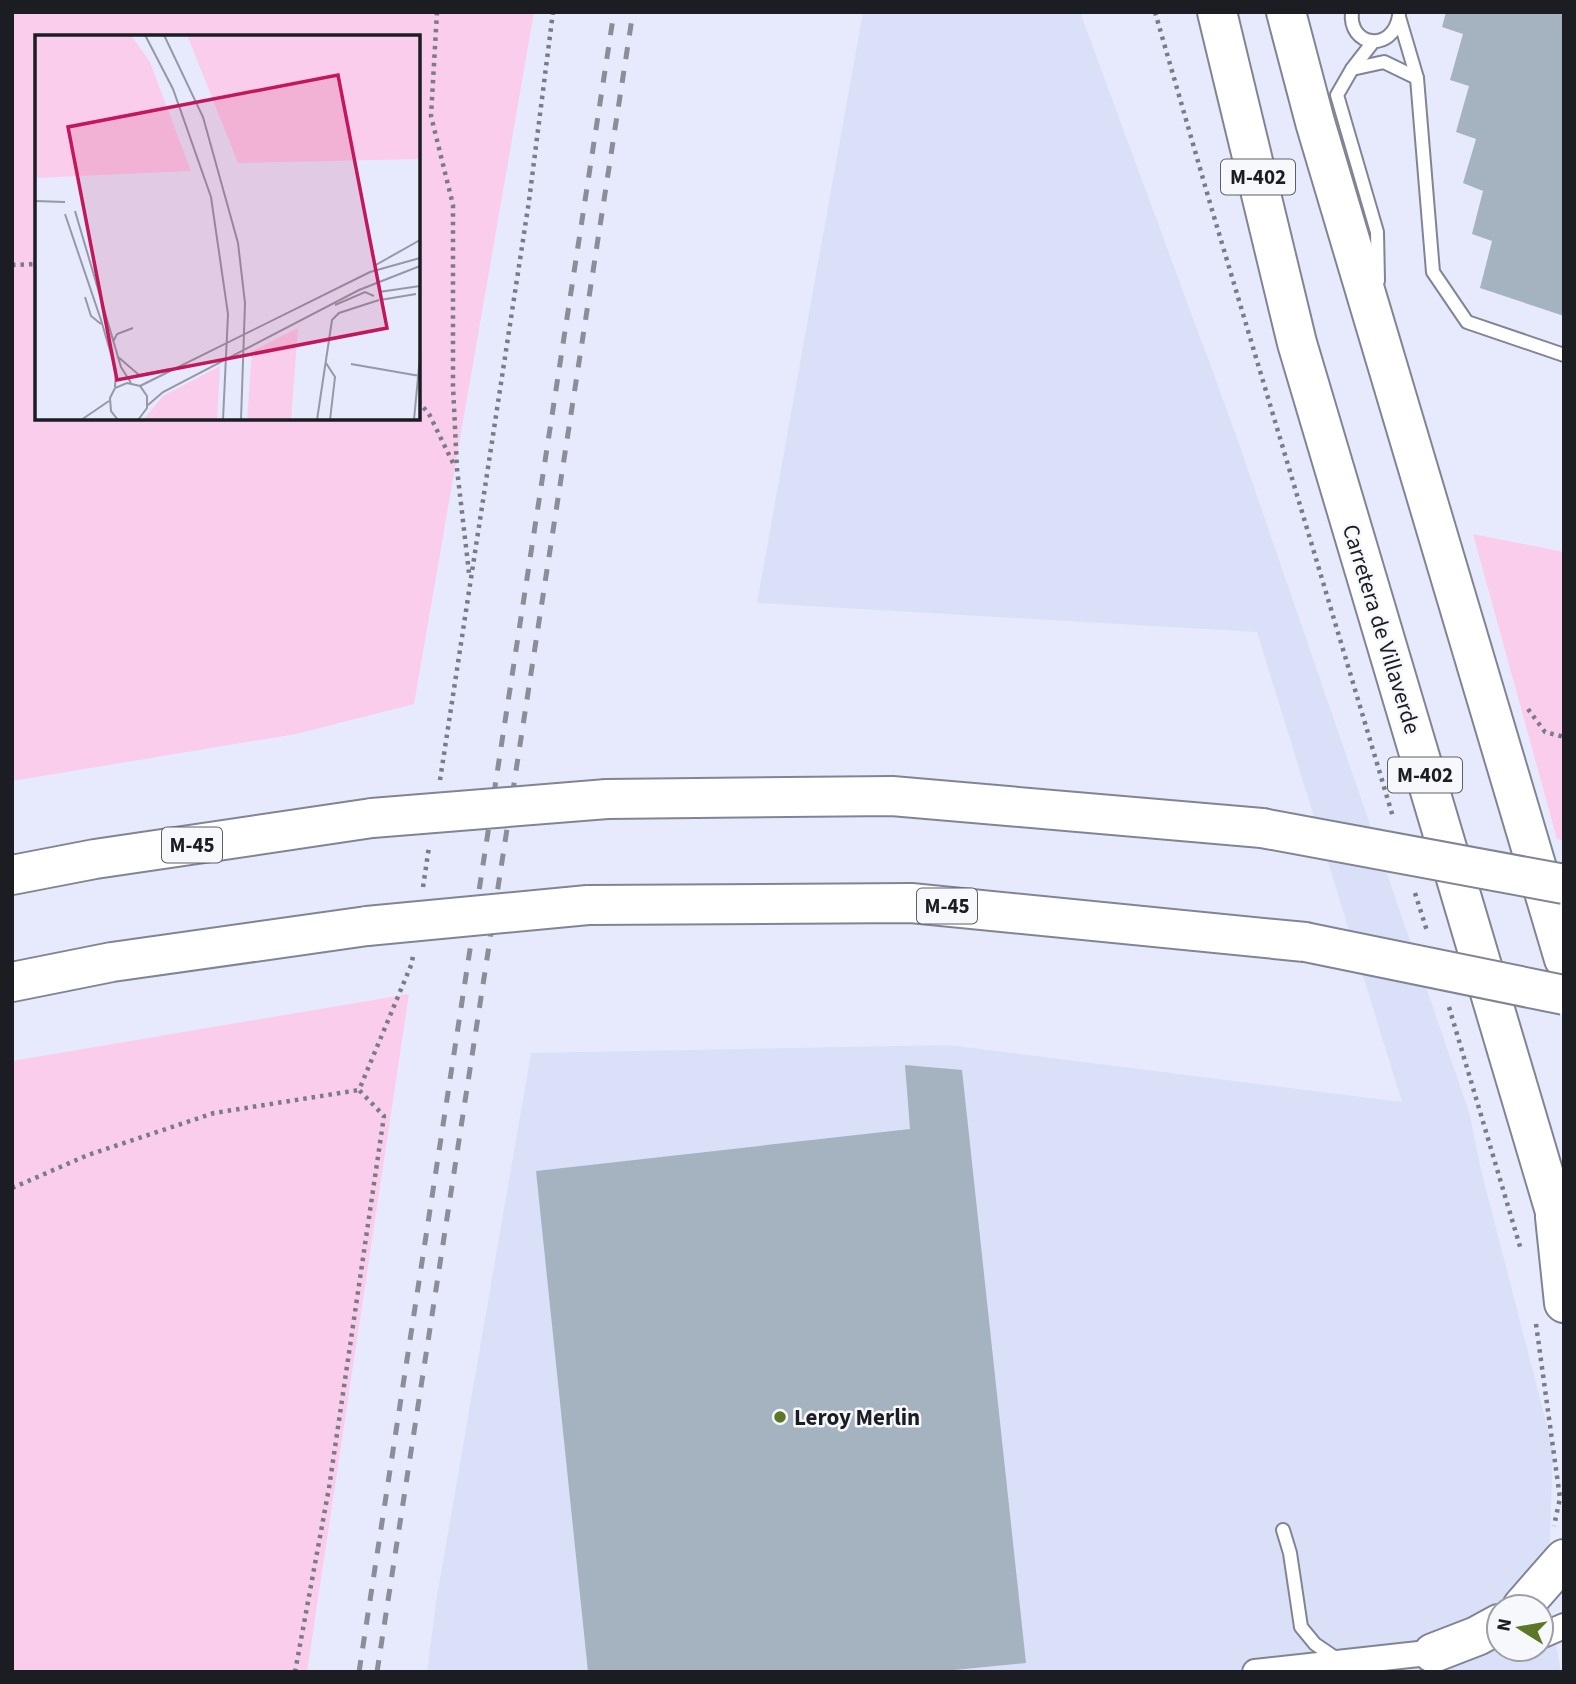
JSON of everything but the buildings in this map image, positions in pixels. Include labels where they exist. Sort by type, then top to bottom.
[{"type":"highway","points":[[1189,12],[1252,225],[1297,343]]},
{"type":"highway","name":"Carretera de Villaverde","points":[[1217,12],[1297,343],[1559,1225],[1564,1303]]},
{"type":"highway","name":"M-402","points":[[1286,12],[1315,122],[1564,959]]},
{"type":"highway","name":"M-45","points":[[12,875],[95,859],[372,818],[607,799],[892,796],[1262,828],[1564,884]]},
{"type":"highway","name":"M-45","points":[[12,982],[112,962],[367,926],[588,905],[911,903],[1305,942],[1564,995]]},
{"type":"highway","points":[[1534,1593],[1564,1559]]},
{"type":"highway","points":[[1433,1653],[1485,1632]]},
{"type":"street","points":[[1255,1672],[1485,1647]]},
{"type":"lane","points":[[1352,12],[1353,28],[1365,40],[1373,42],[1385,40],[1392,35],[1397,28],[1399,15]]},
{"type":"lane","points":[[1399,15],[1417,78],[1433,272],[1467,322],[1564,355]]},
{"type":"lane","points":[[1373,42],[1352,69],[1337,95],[1377,232],[1378,331]]},
{"type":"lane","points":[[1352,69],[1384,62],[1417,78]]},
{"type":"lane","points":[[1283,1530],[1290,1553],[1301,1627],[1315,1644],[1343,1663]]},
{"type":"path","points":[[437,12],[431,117],[453,205],[453,361],[457,469],[470,581]]},
{"type":"path","points":[[439,785],[529,201],[553,12]]},
{"type":"path","points":[[1155,12],[1212,210]]},
{"type":"path","points":[[12,265],[35,264]]},
{"type":"path","points":[[420,403],[429,414],[457,469]]},
{"type":"path","points":[[422,894],[430,840]]},
{"type":"path","points":[[359,1090],[412,962],[414,949]]},
{"type":"path","points":[[12,1188],[88,1155],[214,1113],[359,1090]]},
{"type":"path","points":[[295,1672],[329,1488],[384,1116],[359,1090]]},
{"type":"shaded area","points":[[12,12],[534,12],[414,704],[296,734],[12,781]]},
{"type":"shaded area","points":[[863,12],[1080,12],[1236,435],[1469,1112],[1482,1174],[1553,1449],[1548,1593],[1485,1593],[1485,1663],[1555,1663],[1555,1639],[1561,1672],[427,1672],[436,1602],[531,1053],[949,1045],[1402,1102],[1257,632],[757,603]]},
{"type":"shaded area","points":[[1473,534],[1564,552],[1564,841],[1557,839]]},
{"type":"shaded area","points":[[409,994],[307,1672],[12,1672],[12,1061]]},
{"type":"railway","points":[[359,1672],[614,12]]},
{"type":"railway","points":[[377,1672],[633,12]]},
{"type":"place","name":"Leroy Merlin","points":[[780,1417]]}]
